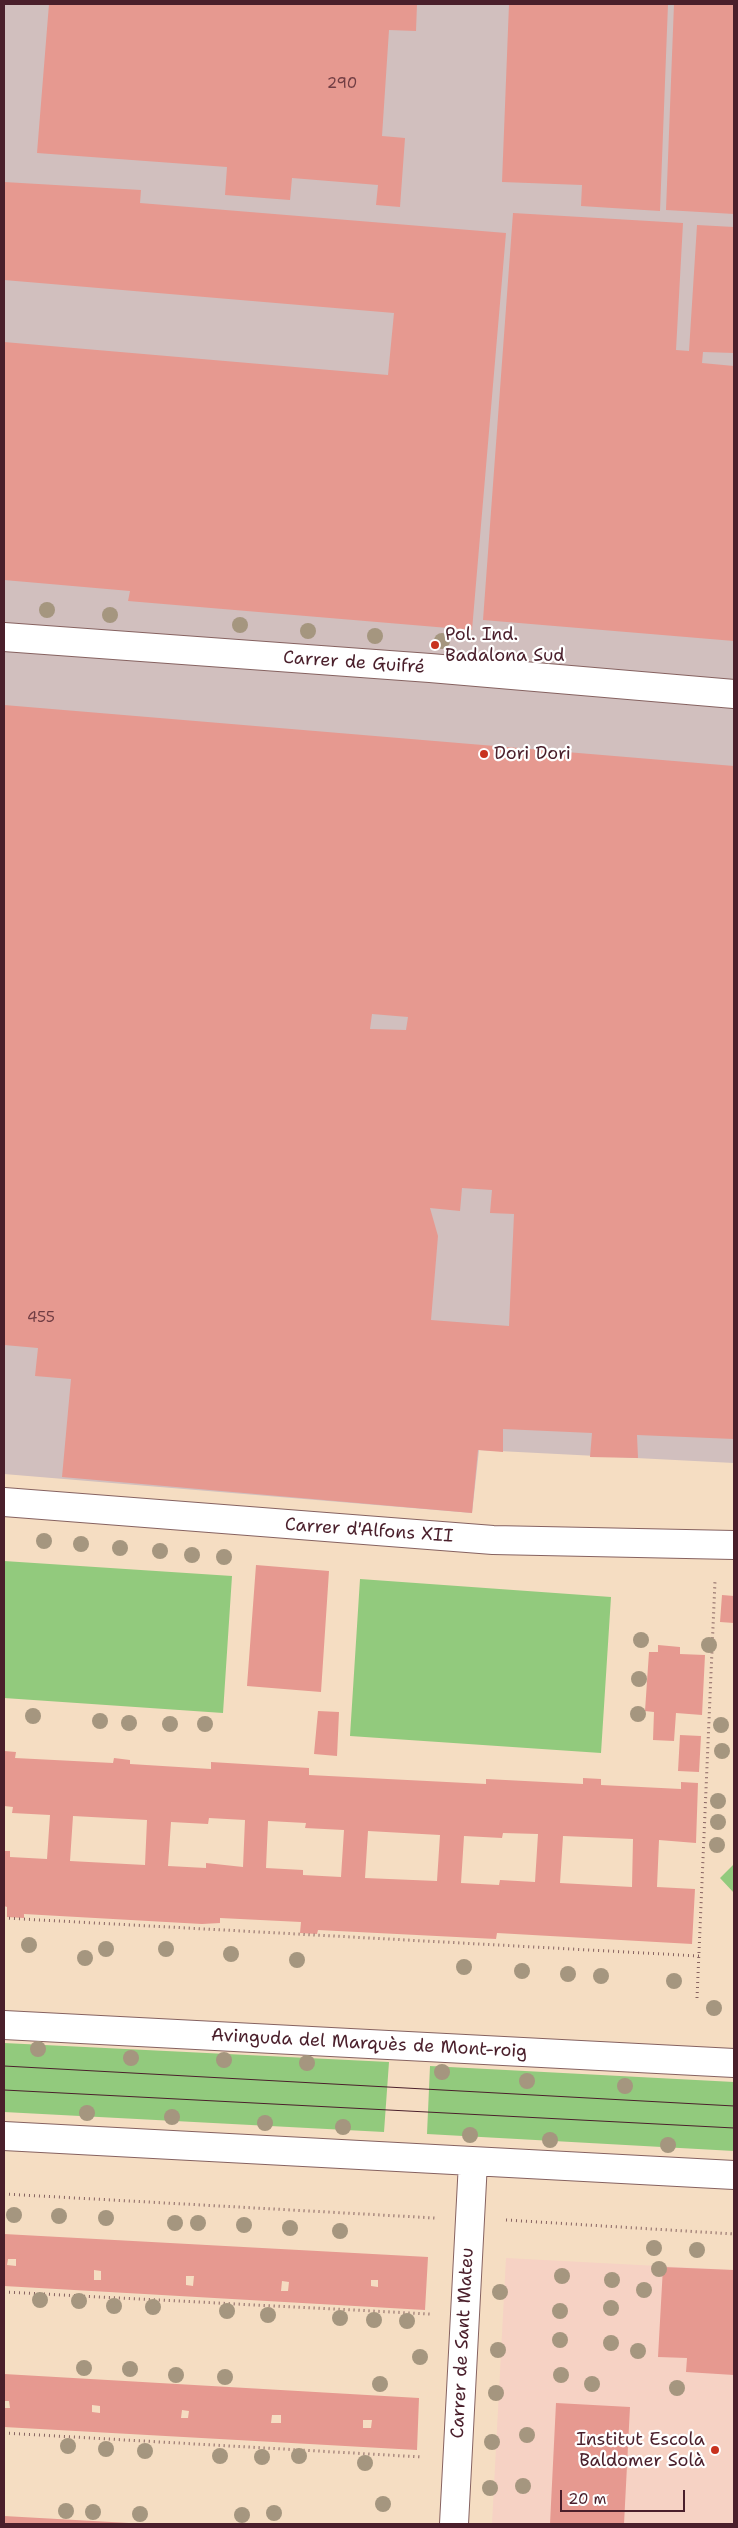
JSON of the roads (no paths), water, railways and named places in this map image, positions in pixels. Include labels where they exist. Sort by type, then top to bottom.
[{"type":"street","name":"Carrer de Guifré","points":[[4,637],[430,668],[734,694]]},
{"type":"street","name":"Carrer d'Alfons XII","points":[[4,1502],[493,1540],[734,1545]]},
{"type":"street","name":"Avinguda del Marquès de Mont-roig","points":[[4,2025],[734,2063]]},
{"type":"street","points":[[4,2136],[734,2175]]},
{"type":"street","name":"Carrer de Sant Mateu","points":[[454,2524],[474,2162]]},
{"type":"tram line","points":[[4,2066],[734,2106]]},
{"type":"tram line","points":[[4,2090],[734,2128]]},
{"type":"place","name":"Pol. Ind. Badalona Sud","points":[[435,645]]},
{"type":"place","name":"Dori Dori","points":[[484,754]]},
{"type":"place","name":"Institut Escola Baldomer Solà","points":[[715,2450]]}]
